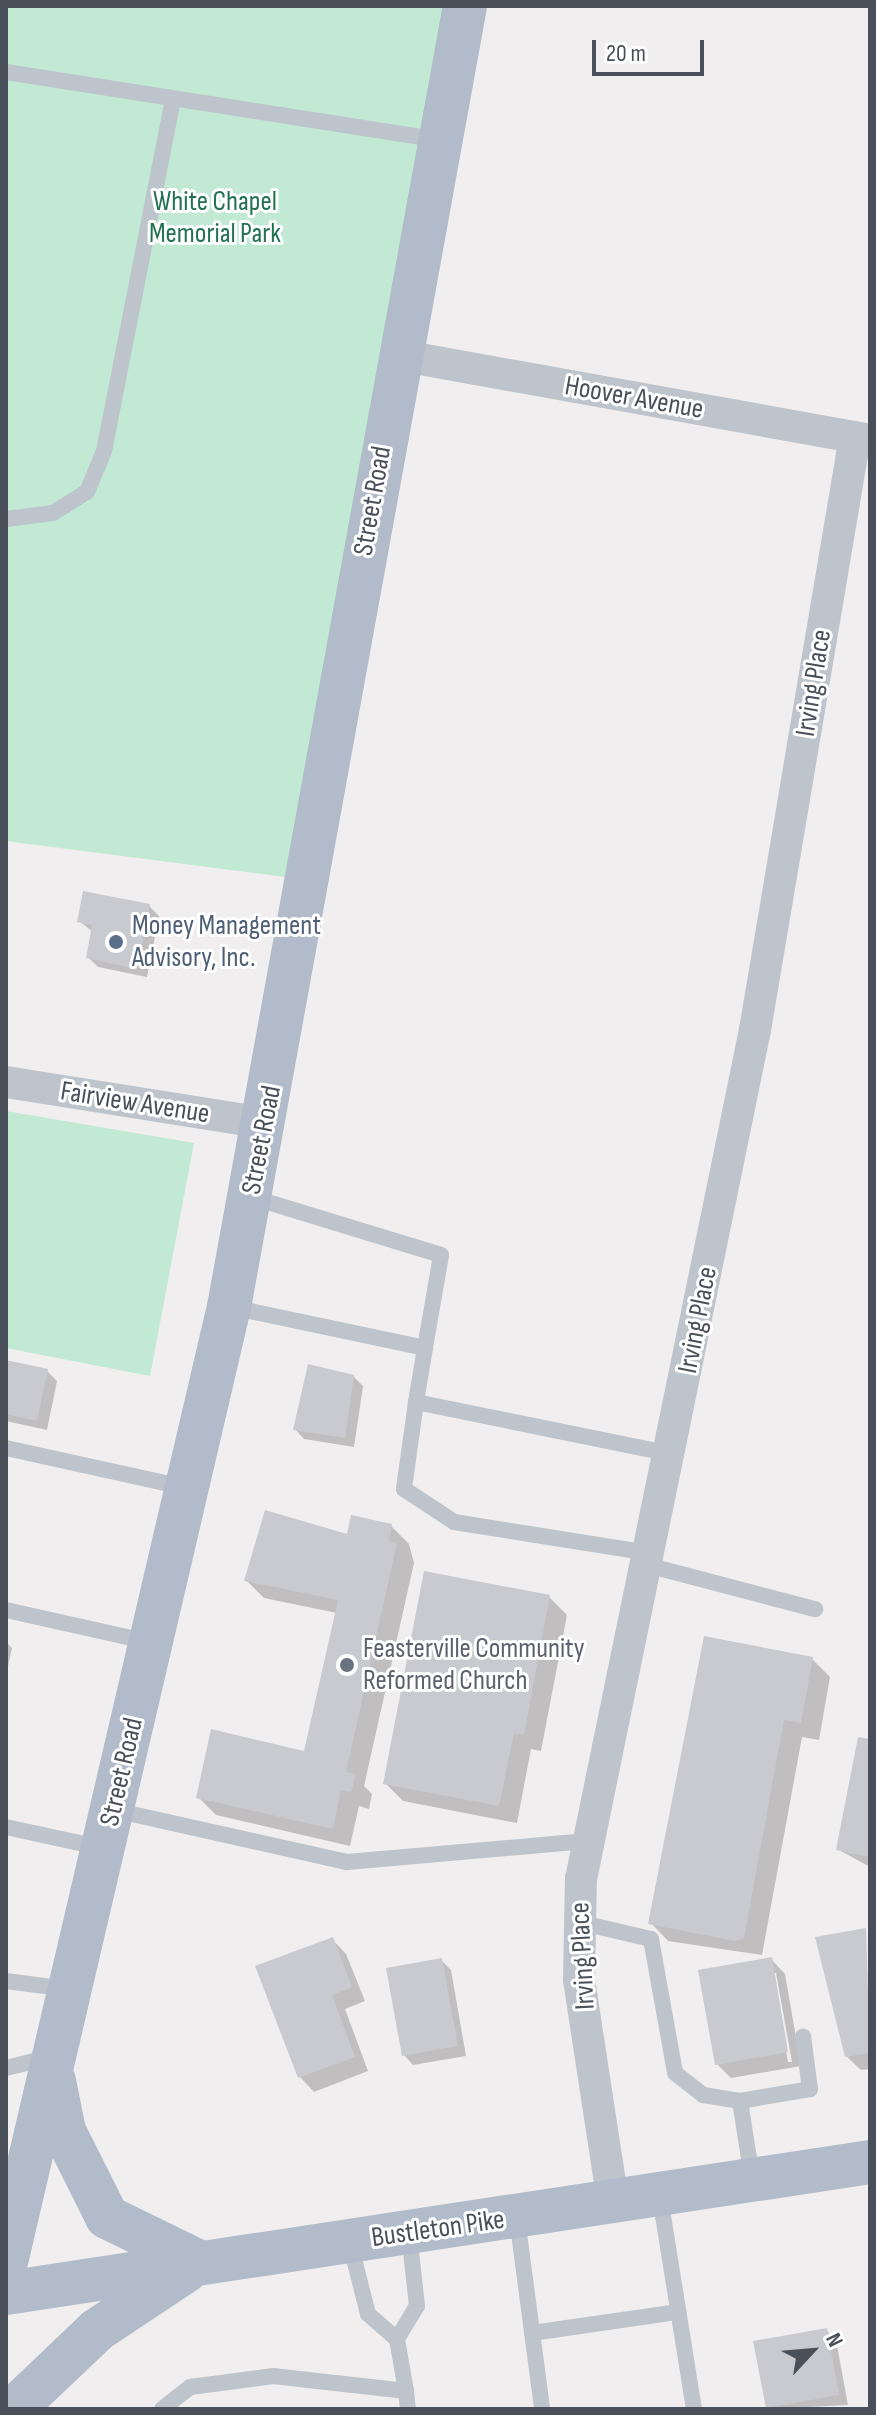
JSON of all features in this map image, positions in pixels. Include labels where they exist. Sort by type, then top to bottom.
[{"type":"main road","name":"Street Road","points":[[6,2262],[72,1990],[229,1307],[265,1123],[398,355],[465,6]]},
{"type":"main road","points":[[6,2129],[53,2063]]},
{"type":"main road","points":[[53,2063],[64,2131],[107,2217],[199,2262]]},
{"type":"main road","name":"Bustleton Pike","points":[[6,2293],[199,2262],[517,2218],[870,2162]]},
{"type":"main road","points":[[14,2409],[97,2330],[199,2262]]},
{"type":"street","name":"Hoover Avenue","points":[[398,355],[862,439]]},
{"type":"street","name":"Irving Place","points":[[613,2202],[578,1922],[589,1841],[671,1454],[755,1030],[862,439]]},
{"type":"street","name":"Fairview Avenue","points":[[6,1082],[265,1123]]},
{"type":"lane","points":[[6,72],[172,104],[441,140]]},
{"type":"lane","points":[[6,519],[53,513],[87,492],[104,451],[172,104]]},
{"type":"lane","points":[[250,1197],[441,1255],[404,1489],[454,1522],[648,1559],[815,1609]]},
{"type":"lane","points":[[229,1307],[425,1348]]},
{"type":"lane","points":[[416,1402],[671,1454]]},
{"type":"lane","points":[[6,1448],[188,1487]]},
{"type":"lane","points":[[6,1610],[153,1643]]},
{"type":"lane","points":[[6,1833],[6,1827],[108,1829],[347,1862],[589,1841]]},
{"type":"lane","points":[[578,1922],[651,1939],[675,2073],[703,2095],[740,2101],[810,2089],[803,2036]]},
{"type":"lane","points":[[6,1981],[72,1990]]},
{"type":"lane","points":[[6,2068],[53,2063]]},
{"type":"lane","points":[[740,2101],[752,2180]]},
{"type":"lane","points":[[659,2194],[694,2409]]},
{"type":"lane","points":[[517,2218],[542,2409]]},
{"type":"lane","points":[[397,2339],[417,2306],[409,2233]]},
{"type":"lane","points":[[350,2241],[367,2312],[397,2339],[408,2409]]},
{"type":"lane","points":[[532,2333],[678,2312]]},
{"type":"lane","points":[[162,2409],[190,2387],[273,2376],[406,2391]]},
{"type":"green space","name":"White Chapel Memorial Park","points":[[6,6],[465,6],[309,880],[6,841]]},
{"type":"green space","points":[[6,1111],[194,1143],[150,1376],[6,1348]]},
{"type":"building","name":"Money Management Advisory, Inc.","points":[[83,891],[150,904],[137,969],[86,958],[92,925],[77,922]]},
{"type":"building","points":[[6,1360],[48,1369],[37,1421],[6,1414]]},
{"type":"building","points":[[308,1364],[354,1375],[345,1438],[293,1430]]},
{"type":"building","name":"Feasterville Community Reformed Church","points":[[265,1510],[347,1534],[351,1515],[392,1524],[389,1541],[397,1543],[346,1772],[356,1774],[351,1792],[341,1790],[333,1829],[196,1798],[211,1729],[304,1751],[338,1600],[244,1581]]},
{"type":"building","points":[[424,1571],[550,1595],[524,1735],[514,1733],[499,1806],[383,1784]]},
{"type":"building","points":[[704,1636],[813,1657],[801,1723],[784,1720],[744,1938],[735,1941],[648,1924]]},
{"type":"building","points":[[858,1737],[870,1739],[870,1857],[836,1850]]},
{"type":"building","points":[[866,1928],[870,2053],[845,2057],[815,1937]]},
{"type":"building","points":[[333,1937],[352,1987],[332,1995],[355,2057],[298,2078],[255,1966]]},
{"type":"building","points":[[772,1957],[788,2052],[715,2065],[698,1970]]},
{"type":"building","points":[[442,1958],[458,2046],[402,2056],[386,1968]]},
{"type":"building","points":[[827,2328],[839,2395],[766,2408],[753,2341]]},
{"type":"place","name":"Money Management Advisory, Inc.","points":[[116,942]]},
{"type":"place","name":"Feasterville Community Reformed Church","points":[[347,1665]]}]
